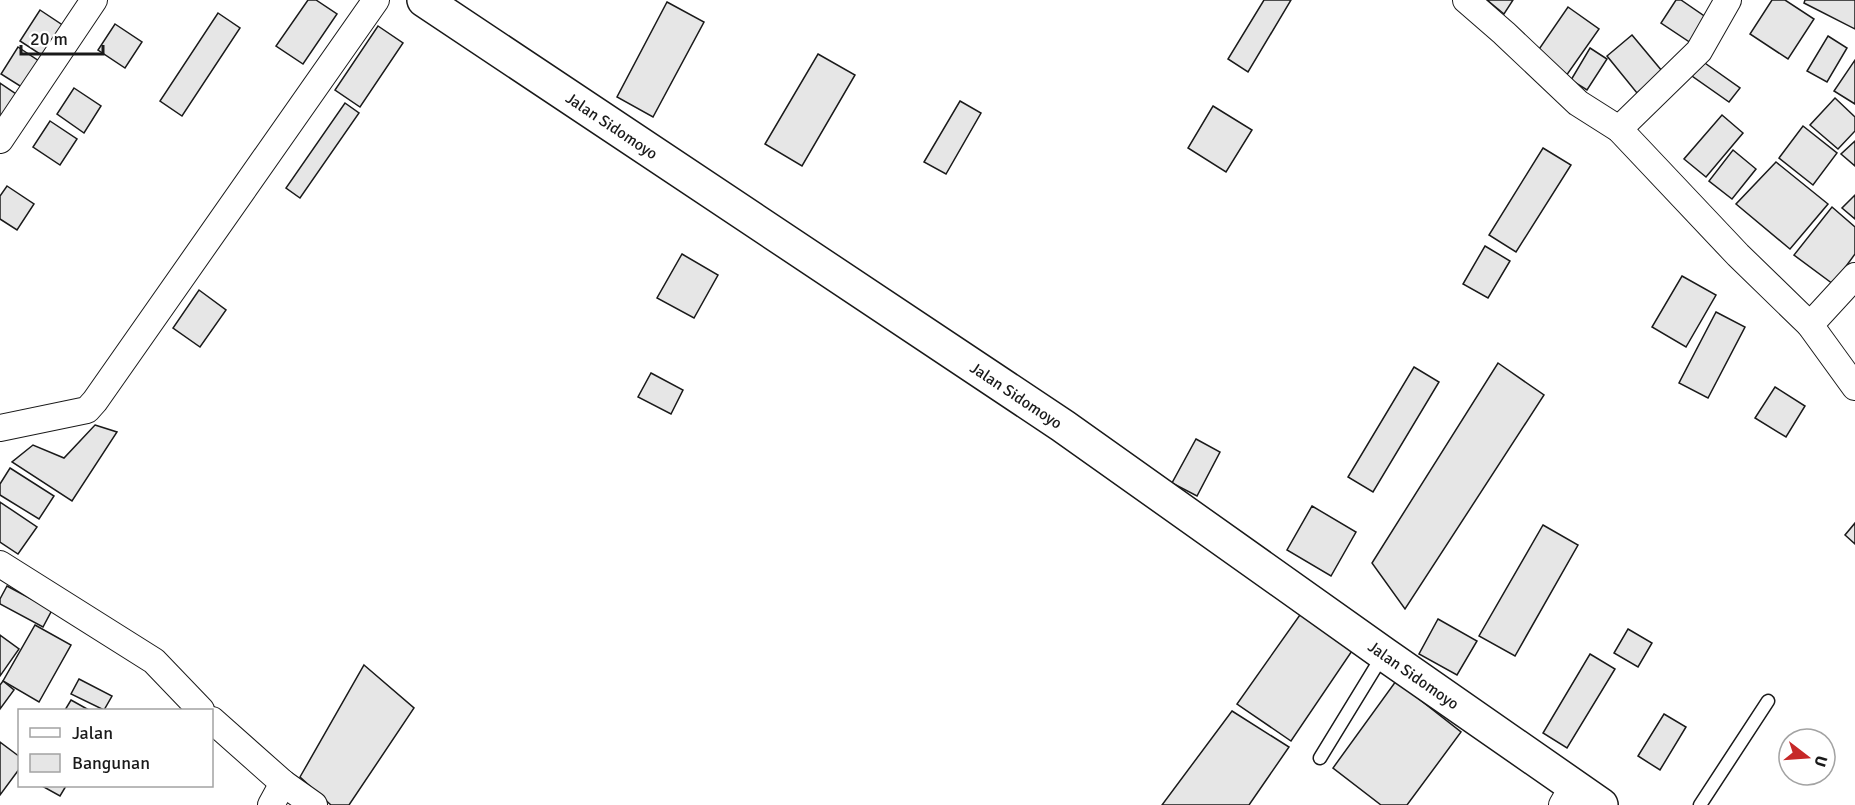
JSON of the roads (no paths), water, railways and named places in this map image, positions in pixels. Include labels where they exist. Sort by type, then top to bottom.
[{"type":"main road","name":"Jalan Sidomoyo","points":[[424,0],[1063,426],[1384,654],[1568,796],[1601,805]]},
{"type":"street","points":[[0,140],[94,0]]},
{"type":"street","points":[[0,428],[50,417],[71,415],[92,406],[376,0]]},
{"type":"street","points":[[1466,0],[1578,103],[1618,129],[1738,255],[1810,325],[1855,387]]},
{"type":"street","points":[[1618,129],[1699,51],[1728,0]]},
{"type":"street","points":[[1810,325],[1855,276]]},
{"type":"street","points":[[0,564],[154,661],[199,709]]},
{"type":"street","points":[[213,721],[277,794],[314,805]]},
{"type":"lane","points":[[1320,758],[1384,654]]},
{"type":"lane","points":[[1700,805],[1768,701]]}]
